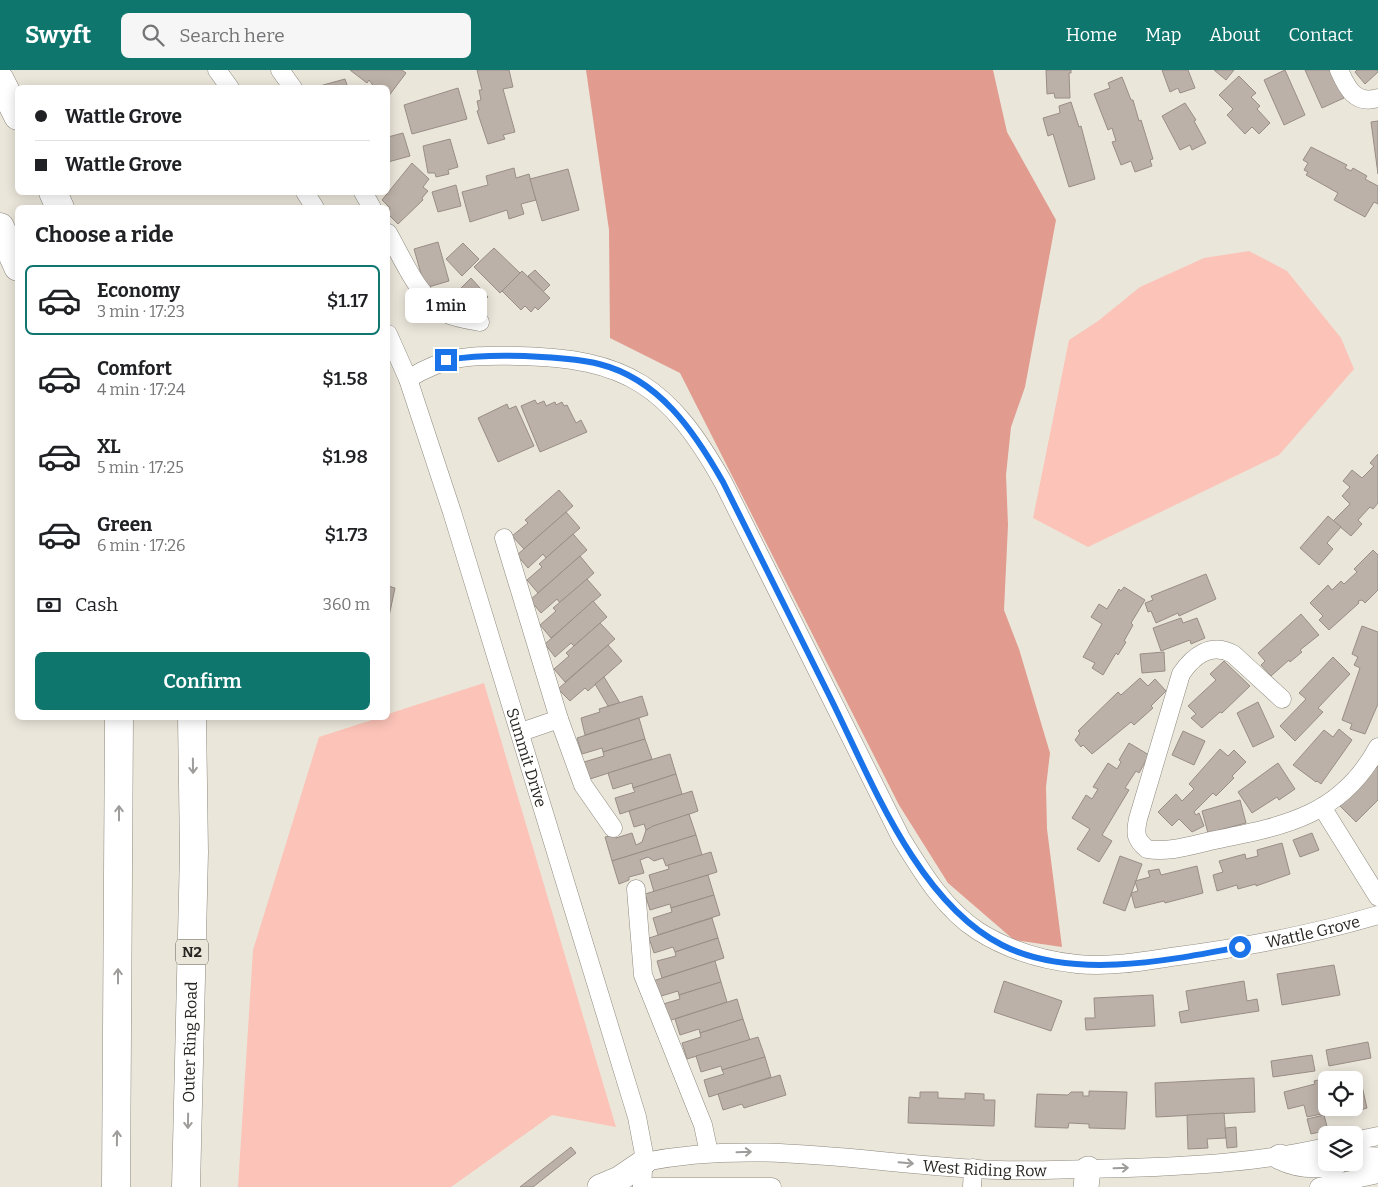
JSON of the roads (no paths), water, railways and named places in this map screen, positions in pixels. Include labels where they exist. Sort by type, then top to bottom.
[{"type":"highway","points":[[0,80],[15,110]]},
{"type":"highway","points":[[0,227],[15,260]]},
{"type":"highway","points":[[116,1187],[119,720]]},
{"type":"highway","name":"Outer Ring Road","points":[[186,1187],[194,852],[192,720]]},
{"type":"main road","points":[[1280,1158],[1291,1163],[1311,1166],[1318,1165]]},
{"type":"main road","points":[[1363,1159],[1378,1160]]},
{"type":"main road","points":[[610,1183],[644,1162]]},
{"type":"main road","points":[[610,1183],[642,1187]]},
{"type":"street","points":[[217,70],[228,85]]},
{"type":"street","points":[[280,70],[291,85]]},
{"type":"street","points":[[1339,70],[1354,95],[1362,100],[1378,98]]},
{"type":"street","points":[[390,241],[424,292],[436,306],[445,313],[480,322]]},
{"type":"street","name":"Summit Drive","points":[[390,338],[408,379],[521,732],[638,1116],[643,1138],[642,1187]]},
{"type":"street","name":"Wattle Grove","points":[[408,379],[433,365],[463,357],[508,356],[567,359],[599,364],[622,373],[646,386],[666,402],[696,436],[723,482],[901,838],[919,868],[959,916],[977,930],[1002,945],[1051,960],[1104,965],[1231,949],[1311,933],[1378,916]]},
{"type":"street","points":[[504,538],[559,719],[583,786],[613,828]]},
{"type":"street","points":[[1282,699],[1233,654],[1224,649],[1214,649],[1190,660],[1181,674],[1135,834],[1139,842],[1146,849],[1168,850],[1267,830],[1299,820],[1322,808],[1351,785],[1372,760],[1378,748]]},
{"type":"street","points":[[521,732],[559,719]]},
{"type":"street","points":[[1322,808],[1378,897]]},
{"type":"street","points":[[636,889],[643,975],[703,1125],[709,1154]]},
{"type":"street","points":[[1363,1139],[1378,1136]]},
{"type":"street","name":"West Riding Row","points":[[644,1162],[709,1154],[768,1151],[1087,1178],[1171,1166],[1280,1158],[1318,1149]]},
{"type":"street","points":[[972,1187],[973,1168]]},
{"type":"street","points":[[1319,1187],[1378,1174]]},
{"type":"street","points":[[642,1187],[772,1187]]}]
